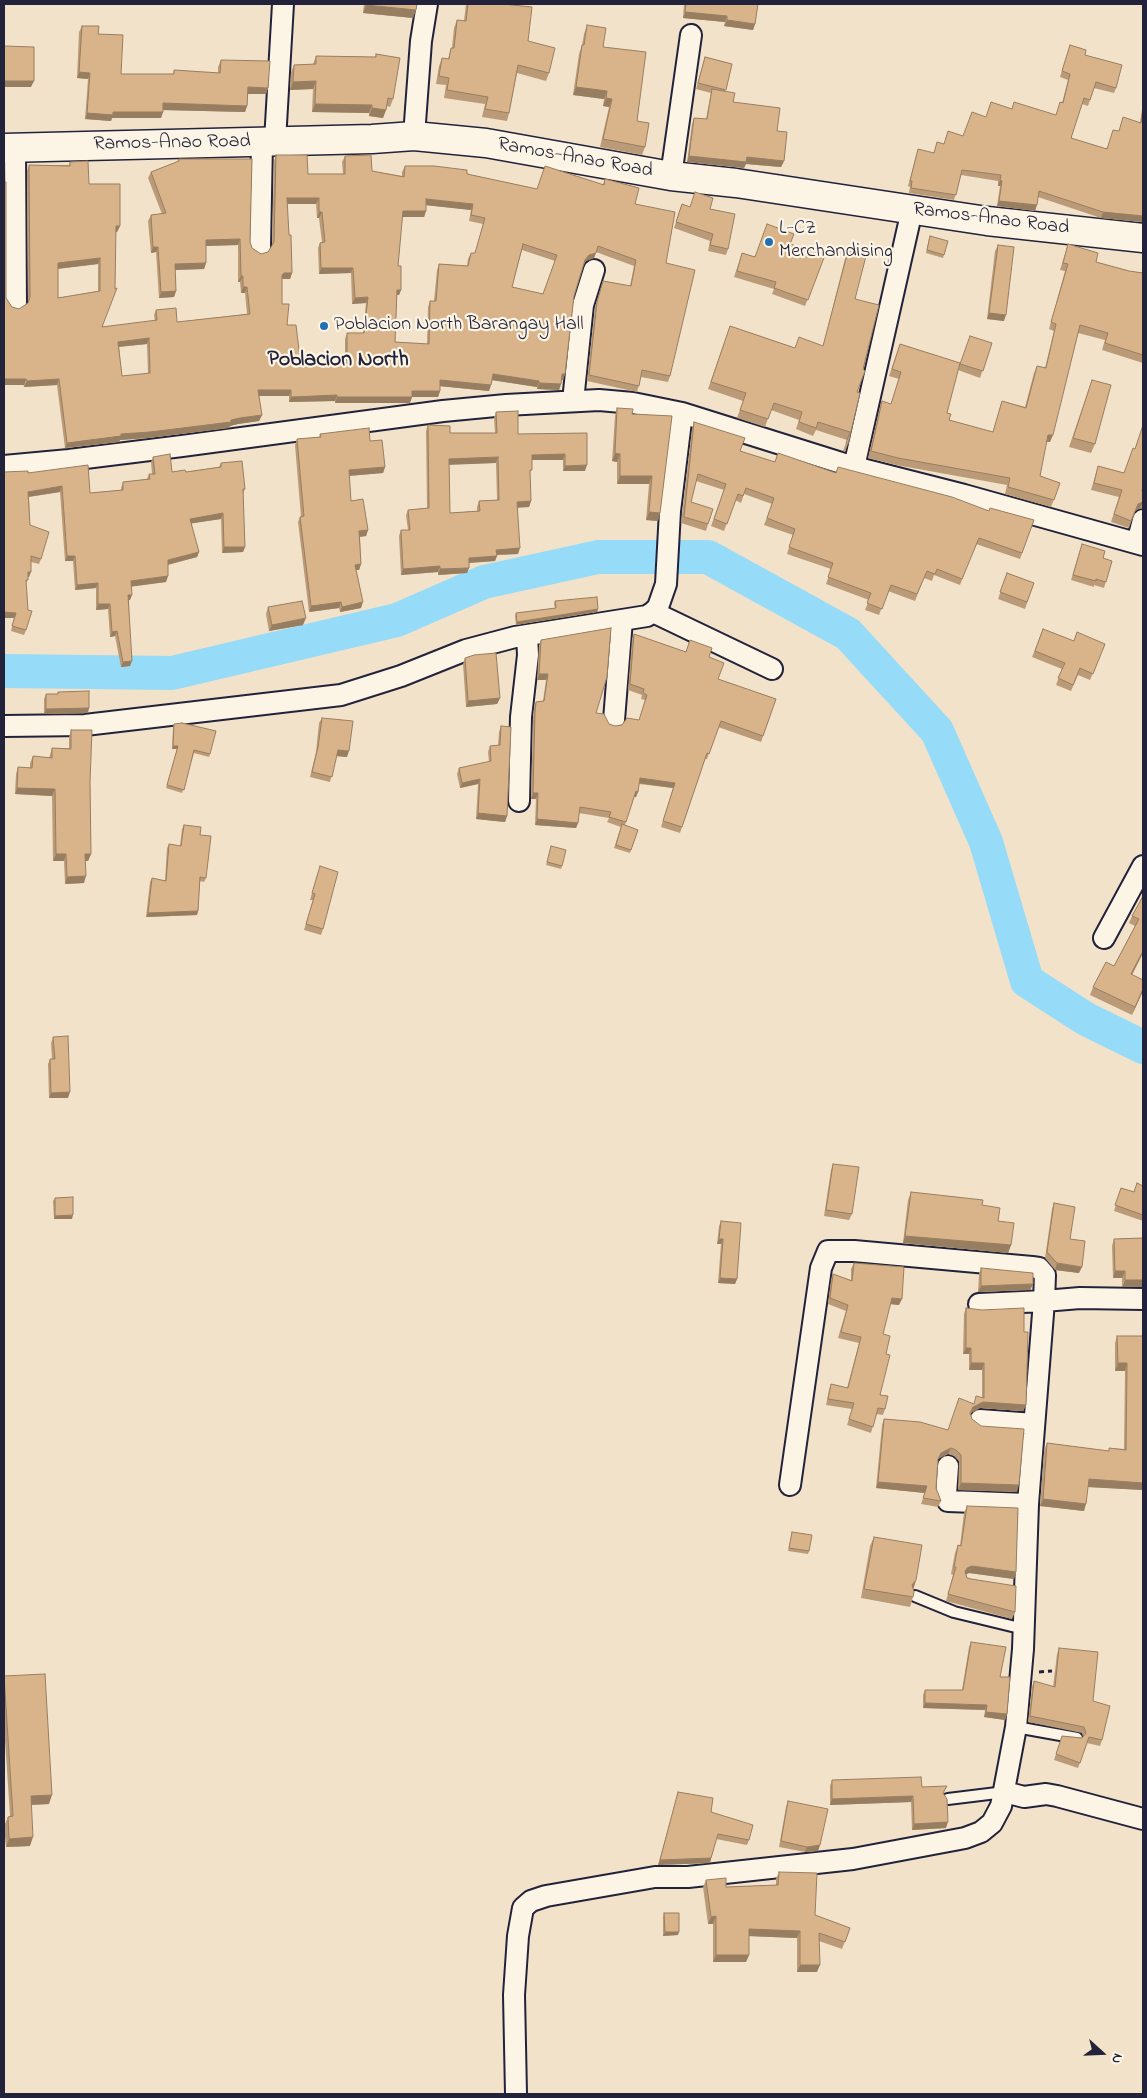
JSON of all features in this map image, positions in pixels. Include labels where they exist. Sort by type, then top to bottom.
[{"type":"main road","name":"Ramos-Anao Road","points":[[9,148],[269,142],[414,136],[486,144],[671,176],[736,183],[987,221],[1143,238]]},
{"type":"street","points":[[260,248],[283,4]]},
{"type":"street","points":[[414,136],[421,41],[427,4]]},
{"type":"street","points":[[671,176],[691,35]]},
{"type":"street","points":[[9,148],[16,303]]},
{"type":"street","points":[[854,467],[912,210]]},
{"type":"street","points":[[574,401],[583,306],[594,270]]},
{"type":"street","points":[[4,466],[182,446],[442,411],[574,401],[633,403],[682,413],[854,467],[964,495],[1140,544],[1143,520]]},
{"type":"street","points":[[4,726],[85,725],[341,695],[401,676],[466,650],[527,635],[646,616],[653,612],[666,584],[666,545],[682,413]]},
{"type":"street","points":[[653,612],[772,669]]},
{"type":"street","points":[[614,720],[622,620]]},
{"type":"street","points":[[519,801],[521,717],[528,655],[527,635]]},
{"type":"street","points":[[1104,938],[1143,866]]},
{"type":"street","points":[[516,2094],[514,1995],[518,1936],[524,1908],[531,1901],[546,1896],[655,1877],[688,1877],[853,1858],[966,1838],[981,1832],[992,1823],[1001,1806],[1016,1727],[1024,1629],[1021,1587],[1045,1275],[1039,1268],[1032,1266],[854,1251],[828,1252],[824,1256],[821,1268],[790,1486]]},
{"type":"street","points":[[979,1304],[1080,1298],[1143,1298]]},
{"type":"street","points":[[980,1420],[1034,1424]]},
{"type":"street","points":[[948,1466],[946,1495],[948,1500],[1028,1504]]},
{"type":"street","points":[[1004,1792],[1024,1797],[1046,1794],[1057,1796],[1143,1819]]},
{"type":"lane","points":[[916,1596],[954,1612],[1024,1629]]},
{"type":"lane","points":[[1016,1727],[1077,1738]]},
{"type":"lane","points":[[948,1799],[1004,1792]]},
{"type":"building","points":[[366,4],[417,4],[416,10]]},
{"type":"building","points":[[468,4],[503,4],[532,7],[528,41],[555,48],[549,73],[518,65],[509,113],[485,109],[488,97],[447,90],[449,78],[439,76],[442,58],[449,59],[451,48],[454,48],[457,20],[466,21]]},
{"type":"building","points":[[686,4],[758,4],[755,24],[727,20],[727,16],[685,12]]},
{"type":"building","points":[[587,25],[606,28],[603,47],[646,52],[637,121],[649,123],[645,147],[603,139],[612,99],[606,98],[607,91],[576,87]]},
{"type":"building","points":[[82,26],[99,26],[98,34],[123,35],[121,74],[174,74],[174,70],[220,73],[221,60],[270,61],[268,88],[248,87],[247,106],[163,103],[163,112],[113,112],[113,115],[87,113],[90,73],[79,72]]},
{"type":"building","points":[[1070,45],[1086,50],[1085,55],[1122,65],[1116,88],[1096,82],[1090,100],[1084,98],[1071,138],[1107,149],[1113,130],[1119,131],[1123,117],[1141,123],[1143,108],[1143,216],[1103,212],[1039,191],[1037,205],[999,201],[1001,175],[962,170],[956,195],[911,188],[912,181],[910,181],[918,149],[934,153],[937,142],[944,144],[948,131],[963,136],[972,112],[986,117],[991,102],[1012,109],[1014,102],[1056,115],[1060,102],[1063,103],[1070,74],[1062,71]]},
{"type":"building","points":[[4,46],[34,47],[34,81],[4,81]]},
{"type":"building","points":[[376,54],[400,58],[393,99],[388,98],[386,110],[372,108],[372,105],[315,104],[316,81],[293,82],[294,65],[316,64],[316,56],[376,57]]},
{"type":"building","points":[[705,57],[732,64],[726,90],[698,83]]},
{"type":"building","points":[[712,89],[735,93],[733,102],[780,108],[777,131],[787,132],[784,161],[747,157],[746,162],[689,156],[694,118],[707,119]]},
{"type":"building","points":[[276,155],[307,155],[308,174],[345,174],[345,156],[371,155],[372,171],[404,177],[405,166],[434,166],[467,170],[467,174],[537,189],[545,166],[604,185],[605,179],[639,188],[635,204],[675,212],[666,263],[695,270],[670,376],[642,370],[639,386],[589,375],[597,302],[603,281],[631,286],[636,260],[598,246],[596,253],[589,255],[585,260],[574,296],[565,374],[562,374],[561,384],[539,383],[539,381],[493,374],[491,385],[440,380],[440,391],[412,391],[412,397],[337,397],[337,395],[291,397],[291,390],[258,390],[262,415],[231,420],[231,422],[121,434],[121,436],[67,443],[59,379],[27,381],[26,379],[4,379],[4,182],[6,182],[6,298],[12,307],[19,309],[28,303],[30,297],[29,165],[70,166],[70,162],[88,161],[89,184],[120,184],[120,226],[116,226],[115,289],[117,288],[102,327],[157,320],[156,310],[176,308],[177,322],[250,314],[247,287],[243,287],[243,276],[241,276],[240,239],[206,240],[206,263],[175,264],[176,291],[161,292],[158,247],[153,247],[151,215],[166,213],[151,172],[179,161],[179,159],[252,159],[250,242],[252,248],[261,254],[268,252],[274,242]],"holes":[[[287,198],[319,198],[319,212],[322,212],[325,242],[320,243],[321,268],[353,268],[355,298],[368,297],[364,333],[347,333],[347,364],[301,366],[296,325],[287,325],[289,304],[282,304],[282,275],[284,273],[292,273],[291,235],[289,235]],[[426,199],[473,204],[471,215],[485,218],[475,253],[471,253],[468,266],[439,264],[436,301],[430,301],[429,344],[395,342],[397,290],[401,290],[401,266],[398,266],[403,211],[426,211]],[[523,244],[557,255],[543,294],[512,287]],[[100,258],[100,291],[58,298],[58,263]],[[149,338],[150,373],[122,376],[118,342]]]},
{"type":"building","points":[[695,192],[713,198],[710,209],[735,214],[728,249],[710,245],[713,234],[676,222],[682,204],[690,207]]},
{"type":"building","points":[[767,224],[794,234],[790,244],[825,255],[808,300],[774,288],[776,282],[737,271],[742,253],[755,257]]},
{"type":"building","points":[[930,236],[948,241],[944,255],[927,250]]},
{"type":"building","points":[[1068,244],[1098,253],[1096,262],[1143,273],[1143,355],[1105,343],[1108,333],[1080,325],[1053,435],[1048,435],[1040,476],[1060,483],[1054,500],[1008,487],[1010,478],[898,458],[871,451],[882,401],[891,404],[901,372],[892,369],[900,344],[960,363],[947,413],[951,414],[949,420],[993,432],[1002,401],[1026,408],[1037,366],[1046,368],[1056,324],[1051,322],[1068,264],[1063,263]]},
{"type":"building","points":[[998,245],[1014,247],[1006,315],[989,313]]},
{"type":"building","points":[[848,251],[866,256],[855,299],[879,305],[863,369],[865,371],[857,392],[860,393],[848,444],[846,443],[850,432],[818,422],[816,428],[799,422],[802,412],[774,403],[768,419],[740,410],[746,393],[711,382],[730,326],[795,348],[799,337],[823,346]]},
{"type":"building","points":[[970,336],[992,343],[983,371],[960,364]]},
{"type":"building","points":[[1092,380],[1111,385],[1095,444],[1073,438]]},
{"type":"building","points":[[617,408],[633,409],[632,414],[672,416],[660,513],[649,512],[652,476],[620,476],[620,454],[615,453]]},
{"type":"building","points":[[518,411],[518,434],[587,433],[587,465],[565,466],[565,454],[532,455],[532,470],[530,470],[531,501],[517,502],[520,548],[496,550],[497,556],[469,558],[469,568],[440,569],[440,566],[403,569],[401,530],[410,530],[408,510],[429,508],[428,425],[450,426],[450,433],[497,433],[496,412]],"holes":[[[498,457],[499,500],[479,501],[480,511],[450,513],[449,459]]]},
{"type":"building","points":[[694,422],[745,438],[740,451],[775,462],[778,453],[836,473],[838,467],[952,497],[989,511],[990,508],[1034,520],[1022,553],[979,538],[962,579],[937,569],[935,574],[927,571],[917,594],[891,585],[882,609],[867,603],[871,593],[828,577],[833,563],[789,547],[795,529],[767,518],[774,498],[746,488],[743,496],[738,494],[727,524],[714,519],[726,484],[698,474],[691,502],[713,509],[708,524],[684,517]]},
{"type":"building","points":[[1143,425],[1143,502],[1138,504],[1131,521],[1114,514],[1122,490],[1094,483],[1098,466],[1124,473]]},
{"type":"building","points":[[369,428],[370,441],[382,440],[385,467],[349,470],[351,501],[363,499],[368,530],[359,531],[361,564],[355,565],[363,602],[342,607],[341,602],[311,606],[300,517],[304,516],[297,439],[321,437],[320,434]]},
{"type":"building","points":[[170,454],[172,472],[221,467],[221,463],[242,461],[245,489],[243,489],[245,547],[224,547],[223,513],[190,519],[199,552],[168,560],[168,576],[131,581],[132,595],[128,595],[132,661],[123,662],[117,631],[112,632],[110,604],[98,604],[98,583],[77,585],[75,556],[67,556],[62,486],[28,492],[30,525],[49,532],[41,559],[31,556],[31,572],[28,572],[28,580],[26,580],[28,610],[32,611],[26,630],[12,626],[16,613],[4,612],[4,472],[28,471],[28,473],[88,465],[90,493],[123,490],[123,482],[150,479],[149,474],[155,474],[153,457]]},
{"type":"building","points":[[1082,544],[1105,551],[1103,558],[1112,561],[1106,582],[1073,575]]},
{"type":"building","points":[[1007,573],[1034,583],[1027,602],[1000,592]]},
{"type":"building","points":[[597,597],[598,609],[517,622],[516,613],[556,608],[555,601]]},
{"type":"building","points":[[302,601],[306,618],[272,625],[268,607]]},
{"type":"building","points":[[611,628],[607,677],[596,713],[604,714],[609,724],[615,726],[622,725],[627,718],[639,720],[647,695],[643,693],[644,689],[630,684],[634,634],[686,652],[690,640],[712,648],[709,657],[724,663],[718,679],[776,699],[763,736],[721,721],[709,754],[707,753],[682,827],[663,821],[675,783],[640,778],[638,792],[636,791],[626,822],[609,817],[611,812],[580,807],[578,823],[537,819],[538,793],[533,793],[535,712],[536,702],[544,701],[548,674],[539,674],[541,640]]},
{"type":"building","points":[[1043,629],[1074,641],[1077,632],[1105,644],[1093,674],[1080,668],[1073,685],[1058,678],[1065,663],[1035,651]]},
{"type":"building","points":[[496,653],[500,698],[468,701],[465,658],[474,655]]},
{"type":"building","points":[[89,691],[89,708],[46,709],[46,694]]},
{"type":"building","points":[[322,718],[353,721],[349,751],[338,750],[332,777],[312,772]]},
{"type":"building","points":[[182,723],[216,731],[210,754],[194,750],[184,790],[167,785],[178,746],[173,746],[174,724]]},
{"type":"building","points":[[501,726],[511,727],[507,816],[478,813],[480,779],[462,783],[459,768],[491,761],[490,746],[500,745]]},
{"type":"building","points":[[71,730],[92,730],[90,782],[91,854],[85,854],[86,876],[67,877],[66,854],[56,854],[55,789],[17,788],[18,767],[32,768],[33,756],[52,758],[52,748],[71,749]]},
{"type":"building","points":[[622,824],[638,830],[631,850],[616,845]]},
{"type":"building","points":[[184,825],[201,827],[200,835],[211,836],[206,878],[200,877],[198,911],[148,913],[152,878],[166,881],[169,844],[181,846]]},
{"type":"building","points":[[551,846],[566,850],[562,866],[547,862]]},
{"type":"building","points":[[320,866],[338,872],[323,929],[306,924],[315,894],[312,893]]},
{"type":"building","points":[[1143,896],[1143,951],[1131,974],[1143,980],[1143,989],[1135,1007],[1093,987],[1106,962],[1114,966],[1139,919],[1132,916]]},
{"type":"building","points":[[68,1036],[70,1092],[51,1093],[50,1059],[55,1059],[53,1037]]},
{"type":"building","points":[[833,1164],[859,1167],[852,1214],[826,1210]]},
{"type":"building","points":[[1137,1183],[1143,1186],[1143,1215],[1115,1205],[1121,1188],[1134,1192]]},
{"type":"building","points":[[911,1192],[983,1200],[982,1205],[1000,1208],[998,1221],[1014,1223],[1011,1245],[905,1236]]},
{"type":"building","points":[[73,1197],[73,1215],[55,1216],[55,1198]]},
{"type":"building","points":[[1054,1203],[1075,1207],[1070,1239],[1085,1241],[1082,1267],[1057,1263],[1047,1252]]},
{"type":"building","points":[[721,1221],[741,1223],[737,1279],[720,1278],[723,1239],[719,1239]]},
{"type":"building","points":[[1143,1238],[1143,1280],[1125,1280],[1125,1271],[1115,1271],[1114,1239]]},
{"type":"building","points":[[854,1263],[904,1267],[902,1299],[892,1298],[883,1334],[890,1336],[886,1354],[890,1355],[880,1395],[888,1396],[885,1409],[878,1408],[873,1427],[849,1419],[854,1403],[828,1399],[831,1384],[848,1388],[861,1337],[841,1332],[848,1305],[830,1298],[833,1274],[852,1281]]},
{"type":"building","points":[[981,1268],[1033,1273],[1033,1284],[981,1286]]},
{"type":"building","points":[[966,1308],[982,1310],[1024,1308],[1024,1332],[1028,1332],[1026,1405],[983,1402],[973,1407],[970,1413],[972,1419],[981,1426],[1024,1429],[1019,1485],[961,1483],[961,1455],[951,1448],[941,1453],[938,1459],[936,1488],[941,1501],[923,1498],[927,1486],[878,1482],[884,1419],[920,1422],[948,1430],[959,1398],[974,1404],[976,1396],[984,1398],[984,1363],[971,1363],[971,1348],[966,1348]]},
{"type":"building","points":[[1117,1336],[1143,1336],[1143,1483],[1089,1479],[1086,1504],[1043,1499],[1047,1443],[1109,1451],[1109,1448],[1126,1450],[1127,1363],[1118,1363]]},
{"type":"building","points":[[967,1506],[1018,1508],[1016,1572],[972,1566],[967,1568],[965,1572],[967,1578],[1016,1586],[1015,1612],[948,1594],[956,1567],[954,1567],[958,1545],[961,1546]]},
{"type":"building","points":[[792,1532],[812,1535],[809,1551],[789,1548]]},
{"type":"building","points":[[874,1537],[922,1545],[916,1580],[912,1585],[913,1597],[864,1589]]},
{"type":"building","points":[[971,1642],[1006,1647],[1000,1677],[1010,1677],[1007,1714],[986,1712],[987,1705],[925,1703],[925,1690],[963,1690]]},
{"type":"building","points":[[1059,1648],[1098,1652],[1093,1701],[1110,1706],[1102,1740],[1089,1737],[1080,1763],[1056,1754],[1062,1736],[1082,1738],[1086,1733],[1084,1727],[1030,1716],[1034,1681],[1055,1687]]},
{"type":"building","points":[[45,1674],[52,1795],[31,1796],[33,1837],[9,1839],[8,1817],[13,1816],[4,1676]]},
{"type":"building","points":[[921,1777],[922,1787],[947,1786],[943,1793],[947,1799],[948,1822],[914,1824],[913,1796],[832,1799],[832,1780]]},
{"type":"building","points":[[678,1792],[713,1798],[711,1812],[753,1825],[749,1840],[718,1834],[711,1858],[660,1860]]},
{"type":"building","points":[[788,1801],[828,1809],[820,1845],[807,1847],[781,1841]]},
{"type":"building","points":[[779,1872],[817,1873],[815,1915],[850,1928],[845,1942],[819,1933],[820,1965],[800,1965],[800,1931],[749,1929],[749,1955],[716,1955],[716,1916],[711,1917],[706,1880],[726,1878],[726,1887],[778,1885]]},
{"type":"building","points":[[664,1913],[679,1913],[679,1932],[665,1932]]},
{"type":"waterway","points":[[4,671],[172,673],[397,620],[484,582],[598,557],[708,557],[848,634],[937,731],[986,842],[1027,981],[1086,1019],[1143,1047]]},
{"type":"place","name":"L-CZ Merchandising","points":[[769,242]]},
{"type":"place","name":"Poblacion North Barangay Hall","points":[[324,326]]},
{"type":"district","name":"Poblacion North","points":[[338,361]]}]
